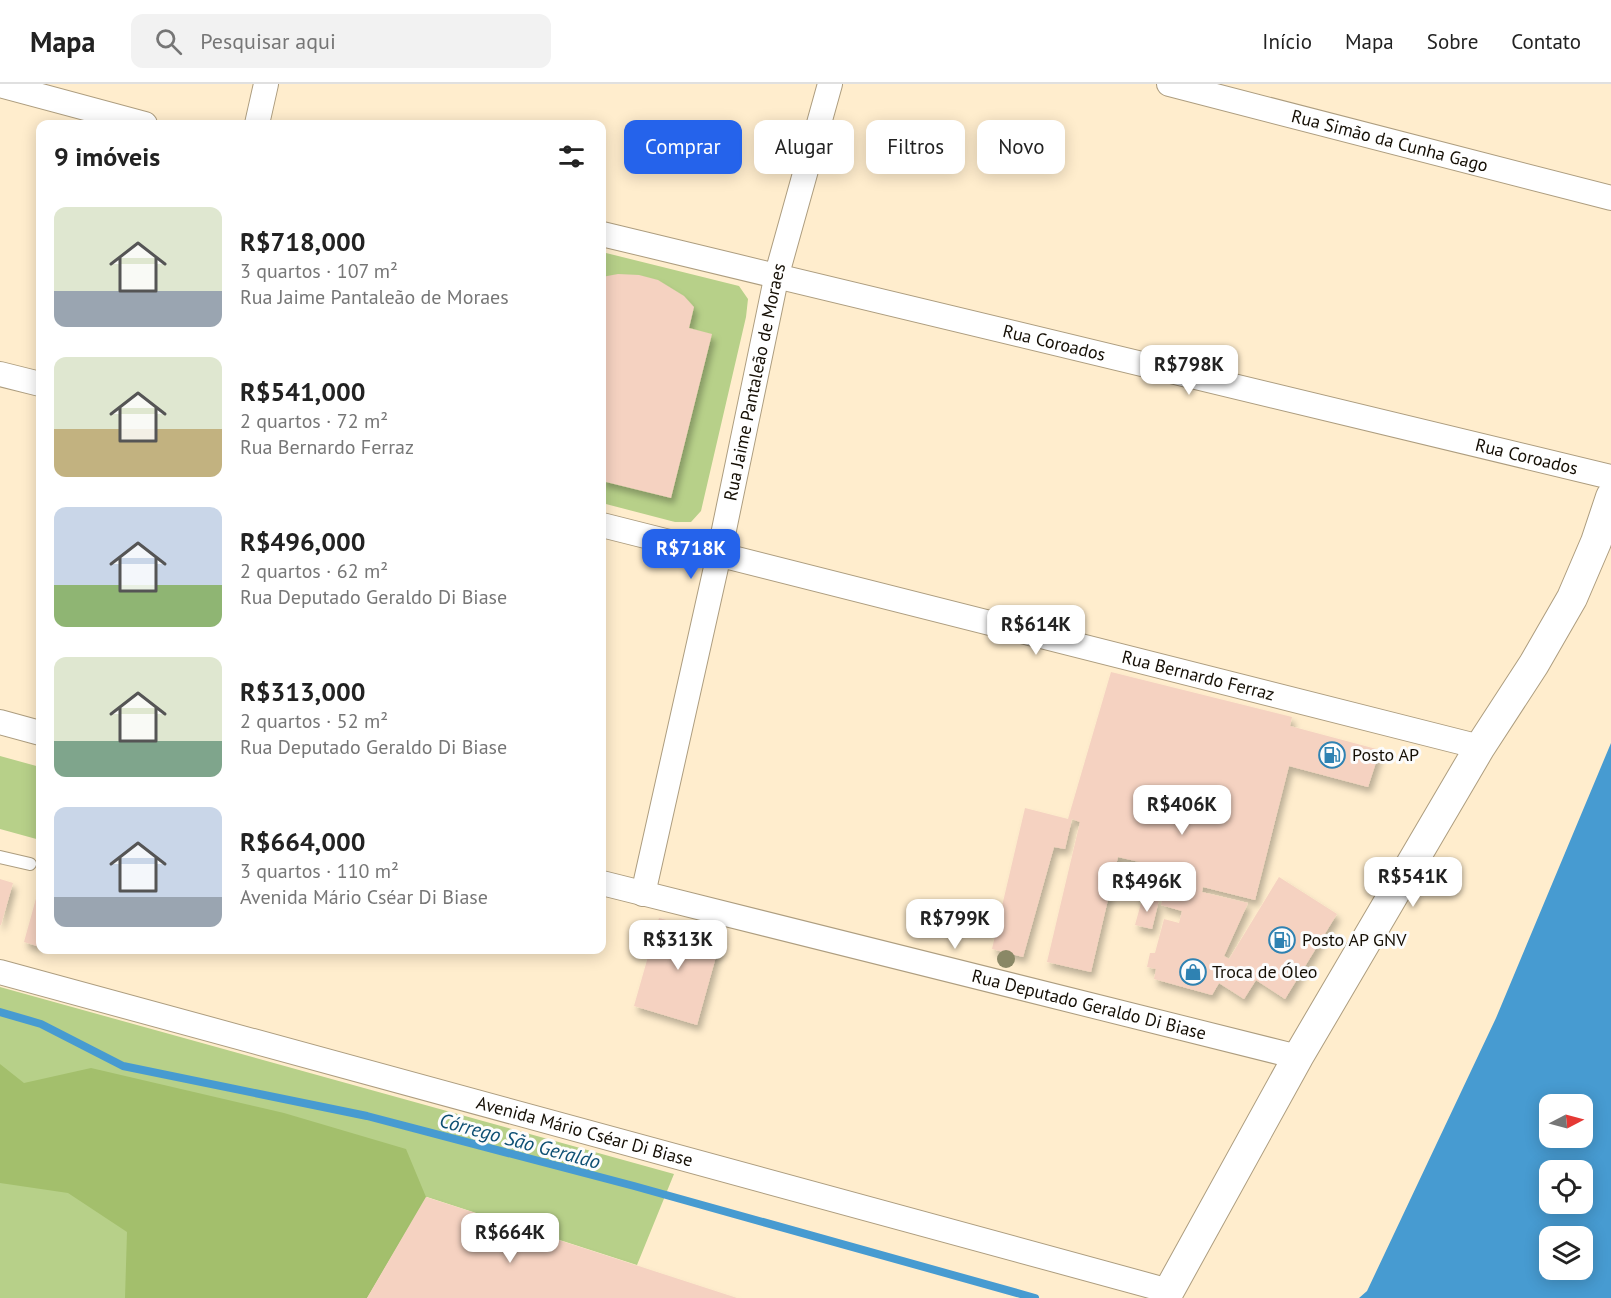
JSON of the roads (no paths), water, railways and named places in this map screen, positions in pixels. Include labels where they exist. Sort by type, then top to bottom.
[{"type":"street","points":[[258,120],[266,84]]},
{"type":"street","name":"Rua Jaime Pantaleão de Moraes","points":[[643,894],[777,274],[830,84]]},
{"type":"street","name":"Rua Simão da Cunha Gago","points":[[1170,84],[1611,198]]},
{"type":"street","points":[[0,85],[130,120]]},
{"type":"street","name":"Rua Coroados","points":[[606,235],[777,274],[1611,477]]},
{"type":"street","points":[[0,374],[36,383]]},
{"type":"street","points":[[1167,1294],[1298,1057],[1480,747],[1572,598],[1596,542],[1611,497]]},
{"type":"street","name":"Rua Bernardo Ferraz","points":[[606,526],[1480,747]]},
{"type":"street","points":[[0,722],[36,732]]},
{"type":"street","name":"Rua Deputado Geraldo Di Biase","points":[[606,884],[1298,1057]]},
{"type":"street","name":"Avenida Mário Cséar Di Biase","points":[[0,972],[1167,1294]]},
{"type":"lane","points":[[0,856],[30,864]]},
{"type":"water","points":[[1611,743],[1611,1298],[1359,1298],[1367,1291],[1496,1018]]},
{"type":"waterway","name":"Córrego São Geraldo","points":[[0,1012],[41,1024],[123,1066],[367,1116],[634,1186],[1035,1298]]},
{"type":"place","name":"Posto AP","points":[[1332,755]]},
{"type":"place","name":"Posto AP GNV","points":[[1282,940]]},
{"type":"place","name":"Troca de Óleo","points":[[1193,972]]}]
